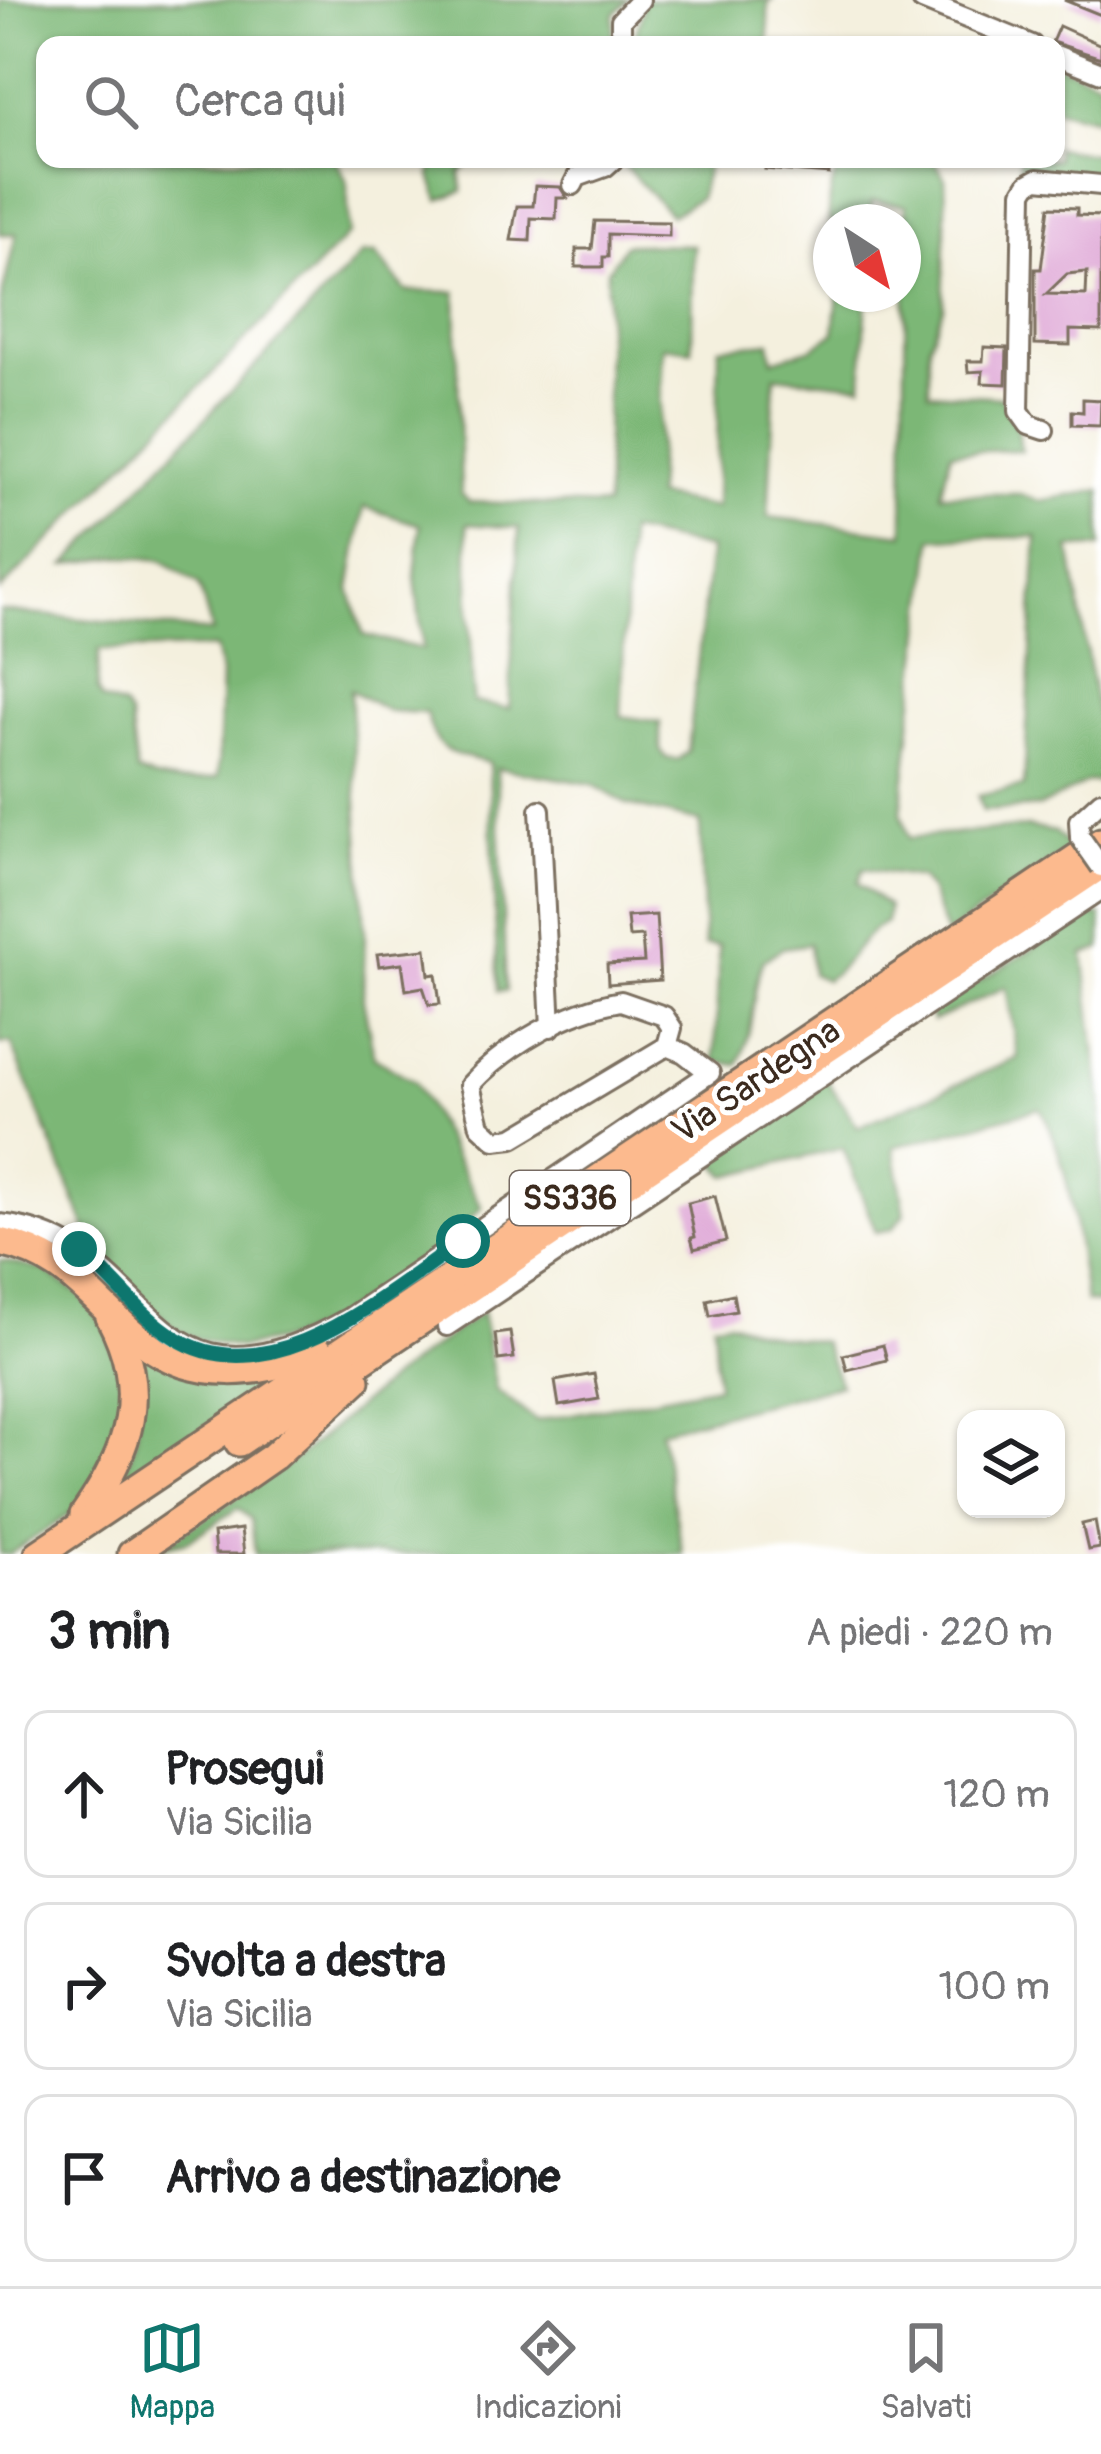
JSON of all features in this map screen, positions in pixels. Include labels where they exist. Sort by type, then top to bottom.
[{"type":"highway","name":"SS336","points":[[408,1318],[1090,839]]},
{"type":"highway","name":"SS336","points":[[39,1554],[72,1543],[1101,866]]},
{"type":"highway","points":[[0,1242],[50,1259],[76,1276],[145,1343],[208,1369],[245,1372],[284,1366],[408,1318]]},
{"type":"highway","points":[[72,1543],[119,1460],[130,1421],[128,1360],[98,1299]]},
{"type":"highway","points":[[132,1554],[274,1456],[361,1375],[408,1318]]},
{"type":"highway","points":[[106,1554],[361,1375]]},
{"type":"street","points":[[620,36],[621,20],[640,0]]},
{"type":"street","points":[[922,0],[1010,36]]},
{"type":"street","points":[[1065,59],[1101,73]]},
{"type":"street","points":[[573,185],[577,177],[602,168]]},
{"type":"street","points":[[1044,430],[1029,425],[1019,411],[1024,192],[1037,179],[1101,185]]},
{"type":"street","points":[[1101,801],[1079,821],[1101,866]]},
{"type":"street","points":[[540,810],[551,1027]]},
{"type":"street","name":"Via Sardegna","points":[[447,1325],[1101,890]]},
{"type":"street","points":[[621,1001],[664,1016],[672,1028],[667,1046],[514,1138],[495,1139],[480,1126],[470,1084],[486,1067],[551,1027],[599,1005],[621,1001]]},
{"type":"street","points":[[0,1224],[79,1249],[148,1318],[203,1352],[274,1352],[309,1341],[349,1318],[710,1073],[667,1046]]},
{"type":"green space","points":[[0,0],[628,0],[614,14],[613,36],[36,36],[36,168],[340,168],[347,182],[349,234],[0,591],[0,305],[16,234],[0,234]]},
{"type":"green space","points":[[639,0],[772,0],[768,3],[768,36],[635,36],[643,9]]},
{"type":"green space","points":[[1065,67],[1101,81],[1101,120],[1065,111]]},
{"type":"green space","points":[[1065,149],[1101,155],[1101,177],[1020,168],[1065,168]]},
{"type":"green space","points":[[432,168],[465,168],[460,173],[463,191],[439,200]]},
{"type":"green space","points":[[626,168],[707,168],[699,198],[671,215]]},
{"type":"green space","points":[[839,168],[939,168],[945,179],[943,308],[929,344],[929,392],[1001,397],[1018,431],[1021,450],[951,452],[941,494],[1020,494],[1040,501],[1101,490],[1101,547],[1070,548],[1101,739],[1101,782],[1088,782],[1039,807],[983,811],[978,796],[1024,786],[1037,537],[933,538],[901,812],[909,838],[1028,827],[1055,832],[1071,848],[946,935],[929,889],[920,878],[863,869],[858,883],[888,907],[886,922],[825,980],[812,974],[809,944],[783,948],[763,960],[738,1065],[715,1061],[719,946],[704,945],[700,822],[628,805],[592,784],[497,768],[506,991],[498,991],[489,763],[440,745],[426,713],[388,711],[350,690],[365,932],[363,999],[374,1057],[415,1082],[482,1208],[438,1249],[333,1319],[289,1339],[239,1348],[175,1329],[97,1255],[11,1043],[0,1044],[0,611],[212,632],[199,585],[162,560],[120,556],[66,565],[362,254],[376,254],[406,291],[456,292],[461,493],[469,502],[606,506],[607,272],[625,244],[693,245],[692,350],[663,346],[656,496],[716,508],[719,347],[770,342],[773,360],[813,348],[834,333],[836,312],[866,312],[862,385],[775,376],[768,517],[904,534],[905,312],[921,312],[921,204],[830,201]],"holes":[[[364,507],[420,525],[415,577],[423,649],[363,635],[350,589]],[[467,524],[519,528],[509,709],[473,702]],[[628,531],[710,549],[688,752],[678,760],[666,758],[660,750],[660,722],[621,716]],[[215,648],[221,674],[218,777],[177,781],[137,772],[130,717],[124,707],[102,700],[97,690],[99,650]]]},
{"type":"green space","points":[[1101,915],[1101,949],[1084,954],[1101,1099],[1101,1303],[1086,1302],[1066,1178],[1040,1108],[894,1147],[905,1214],[892,1229],[876,1232],[843,1148],[727,1176],[716,1164],[716,1147],[823,1074],[858,1127],[1018,1058],[1006,987],[933,1021],[928,1012],[1087,916]]},
{"type":"green space","points":[[0,1260],[44,1270],[79,1294],[106,1327],[125,1391],[113,1457],[72,1513],[10,1554],[0,1554]]},
{"type":"green space","points":[[482,1312],[496,1390],[536,1421],[717,1386],[713,1323],[729,1321],[776,1336],[823,1342],[840,1385],[660,1430],[683,1554],[255,1554],[251,1519],[238,1508],[187,1541],[160,1548],[295,1459],[398,1373]]},
{"type":"green space","points":[[126,1337],[281,1377],[116,1488],[137,1430],[137,1397]]},
{"type":"building","points":[[1064,0],[1101,0],[1101,15]]},
{"type":"building","points":[[1059,26],[1101,45],[1101,58],[1065,46],[1065,36],[1055,36]]},
{"type":"building","points":[[765,168],[829,168],[829,174]]},
{"type":"building","points":[[535,186],[560,187],[567,198],[557,198],[556,219],[531,218],[530,241],[511,240],[517,206],[533,206]]},
{"type":"building","points":[[1049,207],[1077,208],[1077,215],[1101,216],[1101,331],[1070,330],[1070,345],[1035,344],[1035,269],[1041,269]],"holes":[[[1087,272],[1086,295],[1046,294],[1067,274]]]},
{"type":"building","points":[[595,221],[669,222],[669,236],[608,234],[603,267],[576,267],[576,249],[592,249]]},
{"type":"building","points":[[984,347],[1007,348],[1006,384],[982,383],[983,371],[968,372],[967,361],[983,361]]},
{"type":"building","points":[[1083,399],[1101,400],[1100,426],[1072,425],[1072,411],[1083,412]]},
{"type":"building","points":[[656,915],[660,980],[608,984],[607,964],[644,962],[642,936],[629,937],[627,917]]},
{"type":"building","points":[[426,949],[440,1004],[429,1005],[423,987],[406,990],[402,963],[379,966],[377,954]]},
{"type":"building","points":[[715,1196],[726,1241],[694,1249],[688,1203]]},
{"type":"building","points":[[733,1294],[736,1311],[710,1316],[707,1300]]},
{"type":"building","points":[[510,1332],[514,1358],[498,1360],[495,1334]]},
{"type":"building","points":[[883,1345],[887,1360],[847,1370],[843,1355]]},
{"type":"building","points":[[594,1374],[599,1399],[559,1406],[555,1381]]},
{"type":"building","points":[[1095,1521],[1100,1548],[1088,1550],[1082,1524]]},
{"type":"building","points":[[241,1529],[244,1554],[215,1554],[213,1533]]},
{"type":"route","points":[[79,1249],[148,1318],[175,1338],[203,1352],[241,1355],[274,1352],[309,1341],[463,1241]]}]
